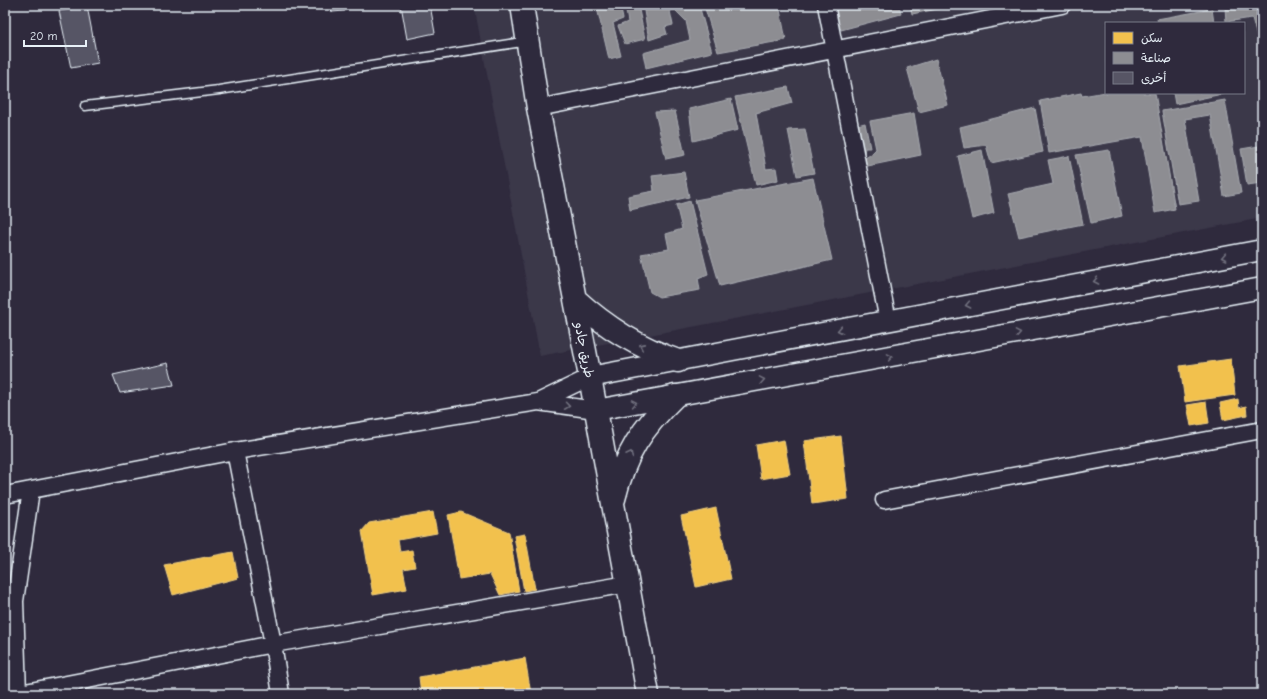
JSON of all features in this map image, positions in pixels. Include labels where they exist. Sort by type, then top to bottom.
[{"type":"highway","name":"طريق جادو","points":[[522,5],[538,108],[590,377],[648,694]]},
{"type":"highway","points":[[575,299],[595,316],[623,336],[641,346],[678,361]]},
{"type":"highway","points":[[613,504],[619,480],[628,456],[641,434],[656,414],[675,396]]},
{"type":"street","points":[[826,5],[888,321]]},
{"type":"street","points":[[538,108],[1062,5]]},
{"type":"street","points":[[5,495],[236,451],[538,402],[590,377],[1262,250]]},
{"type":"street","points":[[538,402],[596,410],[1262,288]]},
{"type":"street","points":[[884,500],[1262,430]]},
{"type":"street","points":[[236,451],[280,694]]},
{"type":"street","points":[[31,490],[15,601],[17,694],[272,644],[628,584]]},
{"type":"lane","points":[[85,106],[219,90],[528,40]]},
{"type":"shaded area","points":[[474,5],[1262,5],[1262,218],[540,356]]},
{"type":"building: سكن","points":[[1231,359],[1235,395],[1185,402],[1180,366]]},
{"type":"building: سكن","points":[[1238,399],[1239,408],[1246,406],[1247,415],[1223,420],[1220,403]]},
{"type":"building: سكن","points":[[1206,402],[1209,423],[1191,426],[1187,405]]},
{"type":"building: سكن","points":[[841,436],[848,499],[812,504],[804,441]]},
{"type":"building: سكن","points":[[784,440],[790,474],[761,479],[756,445]]},
{"type":"building: سكن","points":[[716,508],[731,579],[696,587],[681,516]]},
{"type":"building: سكن","points":[[433,512],[437,533],[398,540],[400,552],[412,550],[415,567],[403,569],[407,589],[373,595],[362,531],[369,523]]},
{"type":"building: سكن","points":[[461,512],[509,532],[519,591],[500,595],[490,574],[459,579],[448,515]]},
{"type":"building: سكن","points":[[525,534],[535,589],[524,591],[514,536]]},
{"type":"building: سكن","points":[[233,552],[238,578],[173,595],[164,565]]},
{"type":"building: سكن","points":[[525,658],[531,694],[421,694],[419,677]]},
{"type":"building: صناعة","points":[[620,5],[623,19],[613,23],[621,56],[609,59],[597,8]]},
{"type":"building: صناعة","points":[[625,5],[638,5],[645,39],[625,44],[618,26],[628,22]]},
{"type":"building: صناعة","points":[[643,5],[699,5],[712,52],[646,68],[643,53],[690,40],[686,21],[675,10],[670,11],[673,25],[665,27],[667,34],[649,40]]},
{"type":"building: صناعة","points":[[704,5],[779,5],[786,40],[718,52]]},
{"type":"building: صناعة","points":[[833,5],[899,5],[901,14],[841,30]]},
{"type":"building: صناعة","points":[[910,5],[947,5],[948,7],[912,14]]},
{"type":"building: صناعة","points":[[1239,5],[1262,5],[1262,56],[1252,18],[1226,22],[1225,7]]},
{"type":"building: صناعة","points":[[1212,9],[1214,22],[1158,22],[1157,19]]},
{"type":"building: صناعة","points":[[936,59],[948,105],[919,112],[907,68]]},
{"type":"building: صناعة","points":[[788,87],[792,103],[756,113],[766,169],[776,168],[778,180],[756,185],[735,97]]},
{"type":"building: صناعة","points":[[1105,92],[1105,94],[1155,94],[1175,209],[1155,213],[1142,137],[1049,153],[1040,101],[1081,93],[1082,96]]},
{"type":"building: صناعة","points":[[1173,94],[1222,94],[1175,104]]},
{"type":"building: صناعة","points":[[731,99],[738,130],[693,141],[689,109]]},
{"type":"building: صناعة","points":[[1225,100],[1241,193],[1224,196],[1210,115],[1185,119],[1199,201],[1178,204],[1162,111]]},
{"type":"building: صناعة","points":[[1035,108],[1043,152],[991,163],[986,145],[964,148],[960,127]]},
{"type":"building: صناعة","points":[[675,111],[685,155],[666,159],[655,112]]},
{"type":"building: صناعة","points":[[914,113],[921,155],[863,167],[862,160],[876,149],[870,121]]},
{"type":"building: صناعة","points":[[865,123],[870,148],[865,148],[864,153],[860,155],[854,126]]},
{"type":"building: صناعة","points":[[805,129],[814,173],[797,176],[788,130]]},
{"type":"building: صناعة","points":[[1259,146],[1262,165],[1262,183],[1247,185],[1241,149]]},
{"type":"building: صناعة","points":[[982,150],[994,213],[972,219],[958,156]]},
{"type":"building: صناعة","points":[[1109,150],[1122,216],[1091,223],[1076,155]]},
{"type":"building: صناعة","points":[[1069,156],[1083,224],[1019,237],[1008,194],[1053,184],[1048,160]]},
{"type":"building: صناعة","points":[[684,172],[689,197],[630,210],[628,196],[654,191],[652,176]]},
{"type":"building: صناعة","points":[[813,178],[832,260],[720,286],[695,200]]},
{"type":"building: صناعة","points":[[690,201],[708,274],[698,278],[700,290],[659,297],[650,292],[641,254],[669,249],[666,234],[682,229],[676,205]]},
{"type":"building: أخرى","points":[[330,5],[344,5],[345,11],[332,12]]},
{"type":"building: أخرى","points":[[401,5],[430,5],[435,33],[407,39]]},
{"type":"building: أخرى","points":[[87,6],[98,63],[71,68],[59,11]]},
{"type":"building: أخرى","points":[[168,363],[174,385],[120,393],[113,375]]}]
